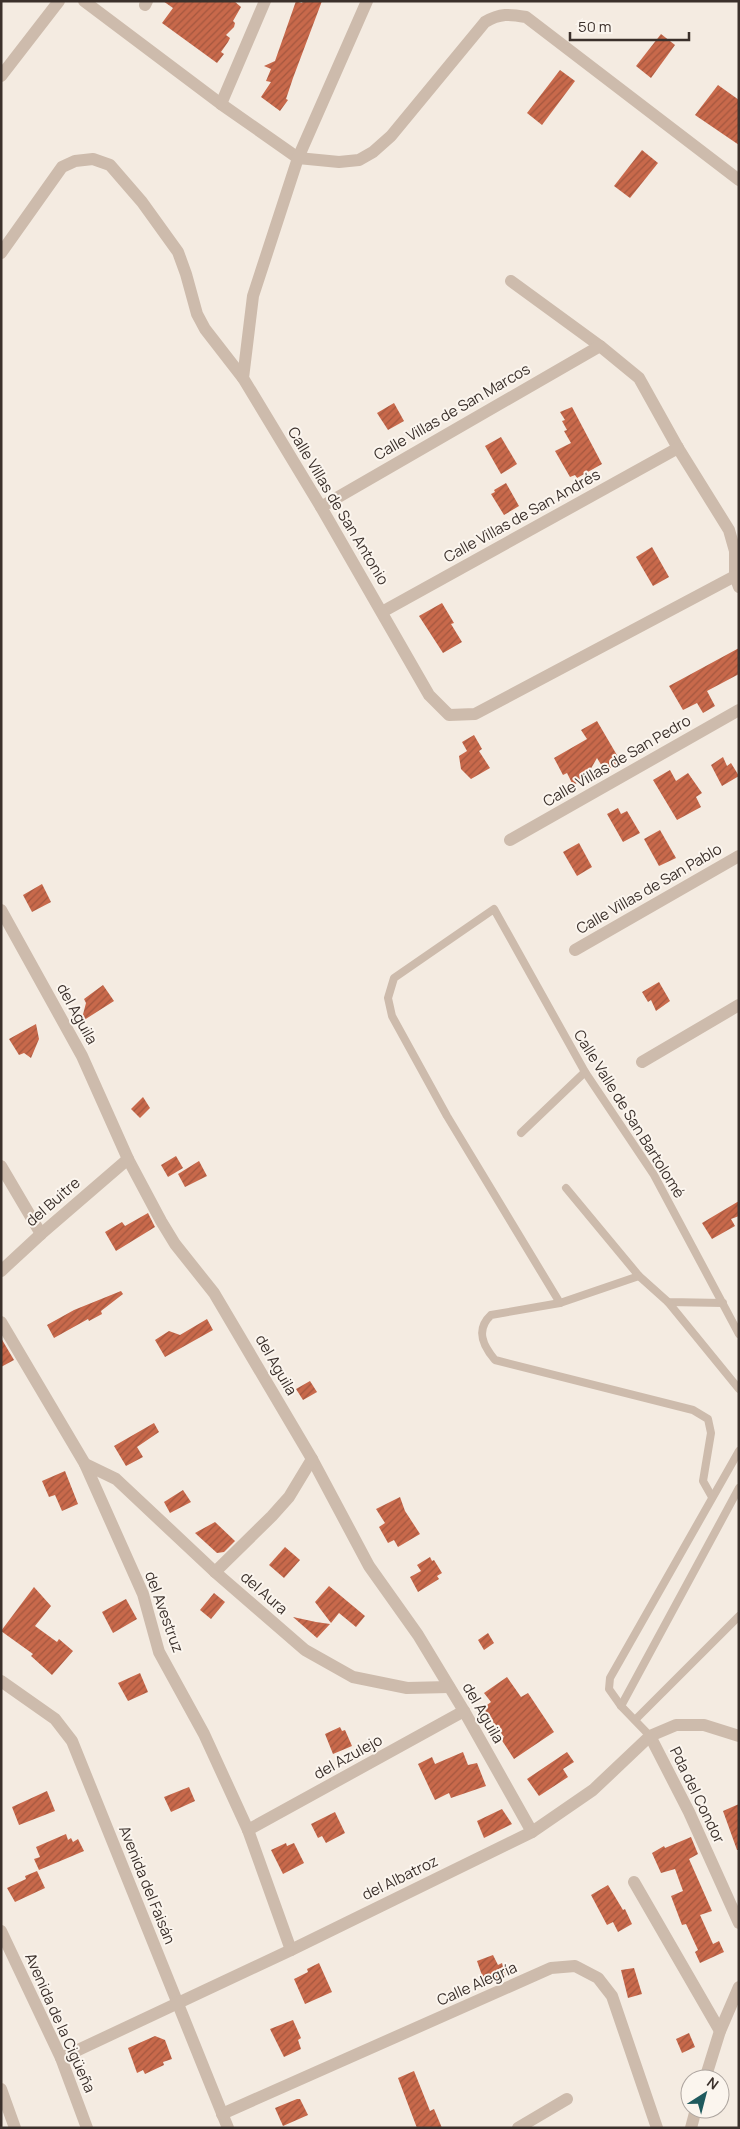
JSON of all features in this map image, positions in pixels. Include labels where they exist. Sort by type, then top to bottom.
[{"type":"street","points":[[1,76],[59,1]]},
{"type":"street","points":[[84,1],[298,158],[339,162],[359,160],[373,152],[391,136],[485,22],[496,16],[511,14],[526,17],[739,180]]},
{"type":"street","points":[[222,104],[265,1]]},
{"type":"street","points":[[242,378],[252,296],[298,158],[367,1]]},
{"type":"street","name":"Calle Villas de San Antonio","points":[[1,253],[62,167],[75,162],[93,159],[110,165],[142,202],[178,252],[197,314],[205,329],[242,378],[321,506],[429,696],[449,715],[475,714],[737,581]]},
{"type":"street","points":[[511,281],[600,346],[639,378],[678,448],[729,530],[735,551],[737,581]]},
{"type":"street","name":"Calle Villas de San Marcos","points":[[321,506],[600,346]]},
{"type":"street","name":"Calle Villas de San Andrés","points":[[382,612],[678,448]]},
{"type":"street","name":"Calle Villas de San Pedro","points":[[510,840],[739,710]]},
{"type":"street","name":"Calle Villas de San Pablo","points":[[575,950],[739,856]]},
{"type":"street","name":"del Aguila","points":[[1,910],[82,1056],[128,1159],[175,1244],[214,1293],[312,1459],[369,1566],[418,1635],[464,1711],[532,1832]]},
{"type":"street","points":[[642,1062],[739,1005]]},
{"type":"street","name":"del Buitre","points":[[1,1271],[128,1159]]},
{"type":"street","points":[[1,1166],[41,1234]]},
{"type":"street","name":"del Avestruz","points":[[1,1322],[85,1464],[142,1594],[159,1652],[204,1734],[248,1830],[292,1950]]},
{"type":"street","points":[[215,1572],[289,1497],[312,1459]]},
{"type":"street","name":"del Aura","points":[[85,1464],[116,1479],[215,1572],[305,1650],[353,1678],[407,1688],[449,1687]]},
{"type":"street","name":"Avenida del Faisán","points":[[1,1681],[54,1719],[72,1741],[228,2128]]},
{"type":"street","name":"del Azulejo","points":[[248,1830],[464,1711]]},
{"type":"street","name":"del Albatroz","points":[[61,2058],[177,2002],[292,1950],[532,1832],[593,1790],[650,1736],[676,1725],[704,1725],[739,1736]]},
{"type":"street","name":"Pda del Condor","points":[[650,1736],[689,1812],[739,1923]]},
{"type":"street","points":[[634,1882],[720,2031]]},
{"type":"street","name":"Avenida de la Cigüeña","points":[[1,1931],[61,2058],[87,2128]]},
{"type":"street","name":"Calle Alegría","points":[[222,2114],[551,1968],[575,1966],[598,1978],[612,1996],[657,2128]]},
{"type":"street","points":[[708,2069],[720,2031],[739,1988]]},
{"type":"street","points":[[1,2090],[15,2128]]},
{"type":"street","points":[[518,2128],[567,2099]]},
{"type":"lane","name":"Calle Valle de San Bartolomé","points":[[560,1303],[447,1116],[392,1016],[388,998],[394,978],[494,909],[585,1072],[654,1175],[739,1334]]},
{"type":"lane","points":[[521,1133],[585,1072]]},
{"type":"lane","points":[[566,1188],[638,1276],[668,1302],[739,1389]]},
{"type":"lane","points":[[638,1276],[560,1303],[491,1315],[484,1322],[481,1331],[485,1349],[495,1360],[693,1410],[708,1419],[710,1433],[703,1481],[712,1498]]},
{"type":"lane","points":[[668,1302],[723,1303]]},
{"type":"lane","points":[[650,1736],[621,1706],[609,1689],[610,1678],[739,1451]]},
{"type":"lane","points":[[621,1706],[739,1488]]},
{"type":"lane","points":[[635,1720],[739,1616]]},
{"type":"building","points":[[163,1],[234,1],[241,7],[233,21],[235,23],[234,27],[226,35],[230,38],[221,52],[224,54],[217,63],[162,23],[173,8]]},
{"type":"building","points":[[296,1],[302,3],[303,1],[322,1],[293,78],[286,99],[288,100],[280,111],[261,97],[271,82],[266,81],[271,69],[264,66],[275,61]]},
{"type":"building","points":[[661,34],[675,45],[651,78],[636,66]]},
{"type":"building","points":[[560,70],[575,81],[542,125],[527,113]]},
{"type":"building","points":[[718,85],[739,100],[739,145],[695,115]]},
{"type":"building","points":[[642,150],[658,163],[630,198],[614,186]]},
{"type":"building","points":[[394,403],[404,421],[388,430],[377,413]]},
{"type":"building","points":[[572,407],[602,464],[577,478],[575,475],[570,477],[555,451],[571,443],[564,431],[567,430],[562,421],[565,420],[560,412]]},
{"type":"building","points":[[501,437],[517,464],[501,474],[485,446]]},
{"type":"building","points":[[506,483],[519,506],[504,515],[491,494]]},
{"type":"building","points":[[652,547],[669,577],[653,586],[636,557]]},
{"type":"building","points":[[442,603],[454,623],[451,624],[462,642],[443,653],[419,616]]},
{"type":"building","points":[[739,648],[739,674],[707,691],[715,706],[703,713],[697,703],[683,710],[669,686]]},
{"type":"building","points":[[597,721],[621,762],[605,771],[597,758],[585,779],[573,785],[567,773],[563,775],[554,758],[587,739],[581,730]]},
{"type":"building","points":[[474,735],[482,749],[479,751],[490,768],[471,779],[461,769],[459,756],[467,751],[462,742]]},
{"type":"building","points":[[723,757],[727,766],[731,763],[739,776],[722,786],[711,765]]},
{"type":"building","points":[[670,770],[676,781],[688,773],[702,793],[696,797],[701,807],[677,820],[653,780]]},
{"type":"building","points":[[618,808],[621,814],[627,811],[640,833],[623,842],[607,814]]},
{"type":"building","points":[[660,830],[676,858],[659,866],[644,839]]},
{"type":"building","points":[[579,843],[592,867],[577,876],[563,852]]},
{"type":"building","points":[[42,884],[51,902],[32,912],[23,895]]},
{"type":"building","points":[[659,982],[670,1001],[656,1011],[651,1000],[648,1002],[642,992]]},
{"type":"building","points":[[103,985],[114,1001],[81,1022],[86,1003],[84,999]]},
{"type":"building","points":[[36,1024],[39,1039],[31,1058],[24,1053],[19,1055],[9,1039]]},
{"type":"building","points":[[143,1097],[150,1108],[140,1118],[131,1109]]},
{"type":"building","points":[[176,1156],[183,1168],[168,1177],[161,1165]]},
{"type":"building","points":[[199,1161],[207,1176],[185,1187],[178,1174]]},
{"type":"building","points":[[739,1201],[739,1216],[731,1219],[735,1226],[712,1239],[702,1223]]},
{"type":"building","points":[[148,1213],[155,1227],[116,1251],[105,1232],[122,1222],[125,1226]]},
{"type":"building","points":[[121,1291],[123,1294],[101,1311],[102,1314],[89,1321],[88,1319],[54,1338],[47,1325],[74,1310]]},
{"type":"building","points":[[207,1319],[213,1330],[165,1357],[155,1340],[169,1331],[180,1335]]},
{"type":"building","points":[[1,1338],[14,1360],[1,1367]]},
{"type":"building","points":[[310,1381],[317,1392],[303,1400],[296,1389]]},
{"type":"building","points":[[154,1423],[159,1432],[137,1447],[143,1457],[126,1466],[114,1446]]},
{"type":"building","points":[[65,1471],[78,1504],[62,1511],[55,1495],[49,1497],[42,1481]]},
{"type":"building","points":[[183,1490],[191,1502],[170,1513],[164,1502]]},
{"type":"building","points":[[400,1497],[405,1511],[420,1534],[398,1547],[394,1540],[388,1543],[379,1527],[385,1523],[376,1509]]},
{"type":"building","points":[[215,1522],[235,1541],[224,1552],[217,1553],[195,1533]]},
{"type":"building","points":[[285,1547],[300,1560],[284,1578],[269,1565]]},
{"type":"building","points":[[430,1557],[442,1573],[437,1576],[439,1579],[418,1592],[410,1577],[421,1571],[417,1565]]},
{"type":"building","points":[[329,1586],[365,1616],[356,1627],[339,1613],[331,1623],[315,1602]]},
{"type":"building","points":[[34,1587],[51,1606],[35,1626],[57,1642],[59,1639],[73,1651],[52,1675],[31,1656],[33,1654],[1,1631]]},
{"type":"building","points":[[214,1593],[225,1602],[211,1619],[200,1610]]},
{"type":"building","points":[[126,1599],[137,1619],[113,1633],[102,1612]]},
{"type":"building","points":[[293,1617],[316,1622],[330,1624],[317,1638]]},
{"type":"building","points":[[488,1633],[494,1643],[484,1650],[478,1640]]},
{"type":"building","points":[[140,1673],[148,1692],[128,1701],[118,1683]]},
{"type":"building","points":[[507,1677],[521,1697],[528,1693],[554,1732],[514,1759],[501,1739],[504,1737],[483,1708],[491,1702],[484,1693]]},
{"type":"building","points":[[340,1727],[342,1731],[345,1730],[352,1746],[333,1754],[325,1734]]},
{"type":"building","points":[[463,1752],[468,1765],[477,1763],[486,1786],[451,1798],[449,1793],[435,1800],[418,1764],[432,1757],[435,1764]]},
{"type":"building","points":[[567,1752],[574,1762],[563,1769],[568,1777],[539,1796],[527,1779]]},
{"type":"building","points":[[189,1787],[195,1801],[171,1812],[164,1797]]},
{"type":"building","points":[[47,1791],[55,1811],[19,1825],[12,1807]]},
{"type":"building","points":[[739,1804],[739,1850],[737,1850],[723,1811]]},
{"type":"building","points":[[502,1809],[512,1824],[484,1838],[477,1821]]},
{"type":"building","points":[[335,1812],[345,1833],[326,1843],[322,1836],[318,1838],[311,1824]]},
{"type":"building","points":[[66,1834],[68,1840],[71,1838],[73,1842],[78,1839],[84,1851],[39,1870],[34,1859],[40,1857],[36,1847]]},
{"type":"building","points":[[691,1837],[698,1854],[689,1859],[712,1911],[700,1915],[713,1944],[719,1941],[724,1952],[700,1963],[695,1952],[698,1950],[686,1924],[682,1925],[671,1896],[683,1891],[675,1869],[661,1873],[652,1853],[664,1846],[665,1848]]},
{"type":"building","points":[[286,1843],[287,1846],[294,1843],[304,1863],[283,1874],[271,1850]]},
{"type":"building","points":[[37,1871],[45,1888],[15,1902],[7,1888],[26,1879],[25,1876]]},
{"type":"building","points":[[608,1885],[623,1910],[625,1909],[632,1924],[618,1932],[613,1922],[607,1925],[591,1895]]},
{"type":"building","points":[[493,1955],[498,1965],[502,1963],[506,1976],[485,1984],[477,1961]]},
{"type":"building","points":[[319,1963],[332,1992],[305,2004],[294,1979],[308,1972],[307,1969]]},
{"type":"building","points":[[634,1968],[642,1994],[628,1998],[621,1970]]},
{"type":"building","points":[[293,2020],[301,2038],[298,2040],[301,2049],[284,2057],[270,2029]]},
{"type":"building","points":[[689,2033],[695,2047],[682,2053],[676,2039]]},
{"type":"building","points":[[155,2036],[165,2040],[172,2059],[163,2062],[164,2065],[145,2074],[143,2070],[137,2073],[128,2048]]},
{"type":"building","points":[[414,2071],[430,2111],[434,2109],[442,2128],[417,2128],[398,2078]]},
{"type":"building","points":[[300,2099],[308,2115],[283,2126],[275,2108]]}]
